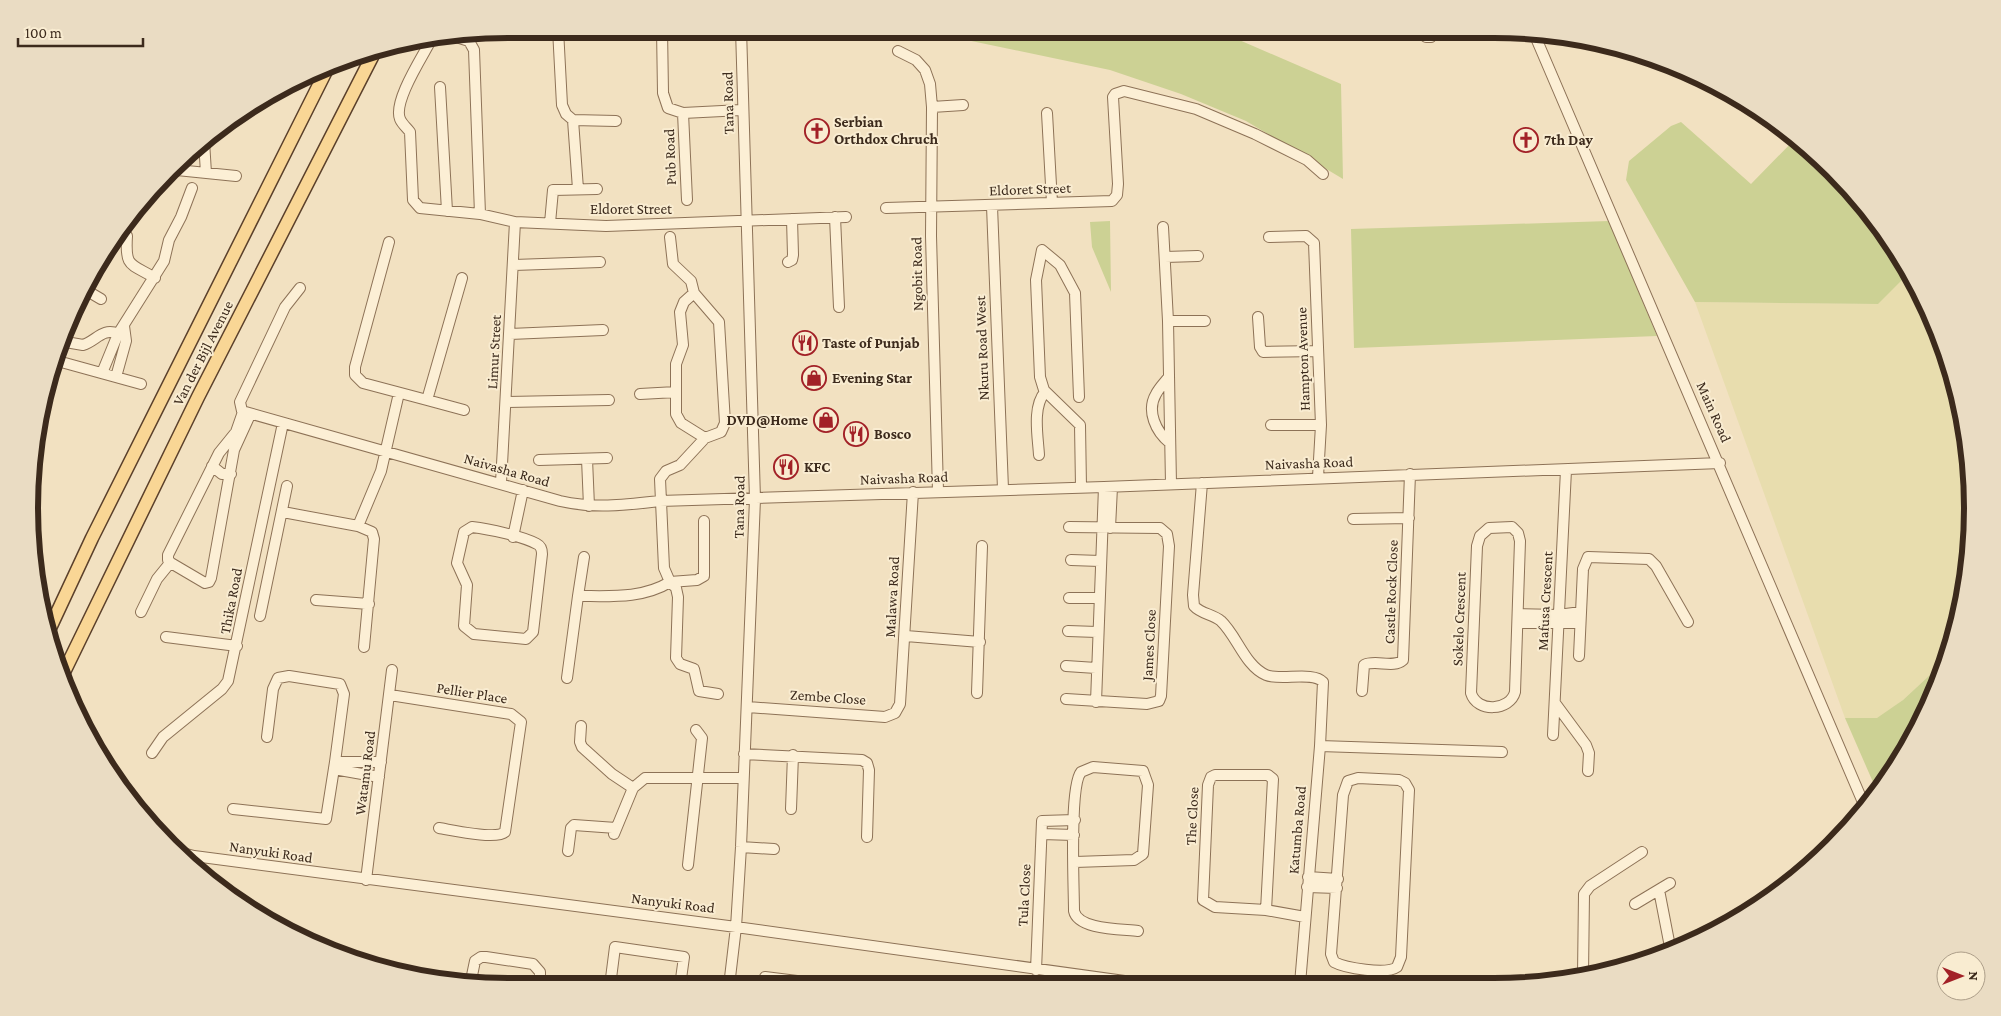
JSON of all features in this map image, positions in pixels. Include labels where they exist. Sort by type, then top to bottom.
[{"type":"main road","name":"Van der Bijl Avenue","points":[[66,669],[198,397],[371,58]]},
{"type":"main road","name":"Van der Bijl Avenue","points":[[52,623],[97,529],[324,75]]},
{"type":"street","points":[[558,38],[562,105],[566,114],[573,120],[616,121]]},
{"type":"street","points":[[662,38],[663,98],[668,108],[683,113],[742,110]]},
{"type":"street","name":"Tana Road","points":[[730,978],[736,927],[748,707],[755,499],[741,38]]},
{"type":"street","points":[[466,40],[469,41],[474,50],[480,214]]},
{"type":"street","name":"Main Road","points":[[1537,40],[1720,463],[1862,799]]},
{"type":"street","name":"Eldoret Street","points":[[429,45],[402,98],[400,118],[410,132],[415,204],[420,208],[480,214],[515,222],[637,226],[846,217]]},
{"type":"street","name":"Ngobit Road","points":[[898,51],[916,60],[925,70],[930,84],[932,107],[931,206],[938,491]]},
{"type":"street","points":[[440,87],[447,211]]},
{"type":"street","name":"Eldoret Street","points":[[886,208],[1104,203],[1115,199],[1118,184],[1113,102],[1115,94],[1121,91],[1196,110],[1268,140],[1307,160],[1323,174]]},
{"type":"street","points":[[932,107],[963,105]]},
{"type":"street","points":[[1048,112],[1052,203]]},
{"type":"street","name":"Pub Road","points":[[683,113],[687,200]]},
{"type":"street","points":[[573,120],[578,189]]},
{"type":"street","points":[[204,149],[206,173]]},
{"type":"street","points":[[180,170],[236,176]]},
{"type":"street","points":[[110,375],[121,330],[164,262],[169,240],[181,217],[192,188]]},
{"type":"street","points":[[550,223],[553,190],[597,189]]},
{"type":"street","name":"Nkuru Road West","points":[[992,206],[1003,488]]},
{"type":"street","points":[[835,217],[839,307]]},
{"type":"street","points":[[788,262],[792,260],[793,255],[792,219]]},
{"type":"street","name":"Limur Street","points":[[501,483],[515,222]]},
{"type":"street","points":[[1163,227],[1168,321],[1171,484]]},
{"type":"street","points":[[126,235],[126,256],[128,262],[155,278]]},
{"type":"street","name":"Hampton Avenue","points":[[1269,236],[1306,236],[1312,240],[1314,247],[1321,424],[1318,477]]},
{"type":"street","points":[[670,237],[673,264],[693,284],[694,293],[716,315],[721,327],[725,423],[721,432],[705,438],[680,465],[664,472],[660,479],[664,568],[670,582],[676,588],[678,597],[676,658],[680,664],[694,669],[698,691],[718,694]]},
{"type":"street","points":[[390,242],[354,371],[358,380],[363,383],[464,410]]},
{"type":"street","points":[[1079,398],[1075,293],[1060,265],[1042,250],[1036,272],[1040,377],[1045,392],[1080,425],[1081,486]]},
{"type":"street","points":[[1165,257],[1198,256]]},
{"type":"street","points":[[514,265],[600,262]]},
{"type":"street","points":[[426,400],[462,278]]},
{"type":"street","points":[[247,413],[240,409],[240,402],[284,307],[300,288]]},
{"type":"street","points":[[90,293],[101,299]]},
{"type":"street","points":[[694,293],[681,309],[683,345],[677,360],[676,414],[679,421],[705,438]]},
{"type":"street","points":[[1258,317],[1260,347],[1263,352],[1318,350]]},
{"type":"street","points":[[1168,321],[1205,321]]},
{"type":"street","points":[[68,342],[83,345],[103,332],[121,330]]},
{"type":"street","points":[[510,334],[603,330]]},
{"type":"street","points":[[61,362],[141,384]]},
{"type":"street","points":[[1168,378],[1155,394],[1153,417],[1159,434],[1170,443]]},
{"type":"street","points":[[640,394],[676,392]]},
{"type":"street","points":[[1039,456],[1038,410],[1040,400],[1045,392]]},
{"type":"street","points":[[358,526],[381,470],[399,393]]},
{"type":"street","points":[[506,402],[609,400]]},
{"type":"street","points":[[247,413],[246,429],[236,443],[211,581],[205,583],[170,563],[168,555],[212,466],[247,413]]},
{"type":"street","name":"Naivasha Road","points":[[247,413],[523,490],[589,506],[608,507],[660,501],[755,499],[1003,488],[1108,487],[1318,477],[1566,470],[1720,463]]},
{"type":"street","name":"Thika Road","points":[[152,753],[162,737],[225,686],[232,670],[283,423]]},
{"type":"street","points":[[1271,425],[1321,424]]},
{"type":"street","points":[[538,460],[607,458]]},
{"type":"street","points":[[587,459],[589,506]]},
{"type":"street","points":[[212,466],[222,474],[231,474]]},
{"type":"street","name":"Mafusa Crescent","points":[[1553,735],[1566,470]]},
{"type":"street","name":"Castle Rock Close","points":[[1362,691],[1364,665],[1373,662],[1398,663],[1403,660],[1410,474]]},
{"type":"street","name":"Katumba Road","points":[[1202,482],[1193,595],[1194,606],[1221,621],[1263,674],[1270,677],[1321,679],[1324,690],[1300,978]]},
{"type":"street","points":[[260,616],[287,486]]},
{"type":"street","points":[[1066,699],[1096,702],[1100,561],[1106,528],[1108,487]]},
{"type":"street","points":[[513,537],[523,490]]},
{"type":"street","name":"Malawa Road","points":[[900,704],[906,636],[913,492]]},
{"type":"street","points":[[283,512],[358,526],[372,532],[374,539],[364,647]]},
{"type":"street","name":"Castle Rock Close","points":[[1352,519],[1409,518]]},
{"type":"street","points":[[578,596],[627,596],[652,592],[670,582],[697,580],[704,576],[704,521]]},
{"type":"street","points":[[472,527],[513,537],[537,544],[542,551],[532,636],[522,640],[471,633],[464,626],[462,620],[467,582],[457,565],[464,532],[472,527]]},
{"type":"street","points":[[1069,527],[1106,528]]},
{"type":"street","name":"James Close","points":[[1096,702],[1154,704],[1159,701],[1161,696],[1169,546],[1167,534],[1160,528],[1106,528]]},
{"type":"street","name":"Sokelo Crescent","points":[[1489,528],[1512,528],[1520,538],[1518,619],[1514,697],[1501,706],[1479,705],[1472,693],[1477,546],[1480,536],[1489,528]]},
{"type":"street","points":[[977,693],[982,546]]},
{"type":"street","points":[[567,678],[584,557]]},
{"type":"street","points":[[1579,656],[1583,569],[1588,557],[1642,557],[1649,559],[1656,566],[1688,622]]},
{"type":"street","points":[[1071,560],[1100,561]]},
{"type":"street","points":[[141,612],[157,579],[170,563]]},
{"type":"street","points":[[1069,598],[1098,598]]},
{"type":"street","points":[[316,600],[369,604]]},
{"type":"street","points":[[1558,619],[1581,612]]},
{"type":"street","points":[[1518,619],[1558,619],[1580,623]]},
{"type":"street","points":[[1068,631],[1097,632]]},
{"type":"street","points":[[906,636],[980,642]]},
{"type":"street","points":[[166,637],[237,646]]},
{"type":"street","points":[[1066,666],[1096,668]]},
{"type":"street","name":"Watamu Road","points":[[366,880],[392,670]]},
{"type":"street","points":[[233,809],[326,819],[344,694],[340,684],[289,676],[278,678],[273,689],[268,737]]},
{"type":"street","name":"Pellier Place","points":[[390,695],[511,714],[519,719],[521,732],[507,828],[502,835],[492,836],[439,828]]},
{"type":"street","points":[[1555,703],[1586,745],[1589,754],[1588,771]]},
{"type":"street","name":"Zembe Close","points":[[748,707],[885,716],[895,713],[900,704]]},
{"type":"street","points":[[581,726],[580,742],[582,748],[612,774],[633,788]]},
{"type":"street","points":[[688,866],[696,777],[702,738],[696,730]]},
{"type":"street","points":[[1320,746],[1502,752]]},
{"type":"street","points":[[744,754],[855,758],[867,763],[869,778],[867,836]]},
{"type":"street","points":[[791,809],[793,755]]},
{"type":"street","points":[[334,765],[358,767],[381,762]]},
{"type":"street","points":[[358,767],[379,776]]},
{"type":"street","points":[[1074,862],[1134,860],[1143,854],[1148,785],[1145,772],[1137,769],[1093,767],[1085,769],[1078,776],[1076,782],[1074,835],[1074,862],[1074,911],[1078,921],[1084,924],[1138,931]]},
{"type":"street","name":"The Close","points":[[1266,910],[1274,779],[1268,775],[1215,775],[1211,777],[1208,785],[1203,900],[1215,906],[1266,910],[1305,917]]},
{"type":"street","points":[[568,851],[571,828],[574,825],[615,831],[633,788],[645,778],[744,778]]},
{"type":"street","points":[[1358,778],[1403,781],[1409,793],[1401,957],[1394,969],[1378,970],[1343,966],[1332,960],[1331,948],[1337,884],[1343,794],[1348,781],[1358,778]]},
{"type":"street","name":"Tula Close","points":[[1036,970],[1042,821],[1075,820]]},
{"type":"street","points":[[1042,834],[1074,835]]},
{"type":"street","points":[[740,847],[774,849]]},
{"type":"street","points":[[1583,969],[1583,898],[1585,891],[1642,852]]},
{"type":"street","name":"Nanyuki Road","points":[[190,855],[366,880],[736,927],[1099,978]]},
{"type":"street","points":[[1308,882],[1337,884]]},
{"type":"street","points":[[1635,904],[1670,883]]},
{"type":"street","points":[[1659,890],[1670,944]]},
{"type":"street","points":[[611,978],[615,947],[684,957],[681,978]]},
{"type":"street","points":[[472,976],[475,961],[486,956],[533,964],[540,972],[540,978]]},
{"type":"street","points":[[765,977],[773,978]]},
{"type":"shaded area","points":[[1903,279],[1928,328],[1939,357],[1954,416],[1959,447],[1964,508],[1962,539],[1954,600],[1935,671],[1903,700],[1877,719],[1845,718],[1695,302],[1877,304]]},
{"type":"green space","points":[[957,38],[1235,38],[1341,84],[1343,179],[1246,121],[1181,94],[1110,70]]},
{"type":"green space","points":[[1681,122],[1751,184],[1790,144],[1826,175],[1847,198],[1884,247],[1903,279],[1878,304],[1695,302],[1626,180],[1629,161],[1671,126]]},
{"type":"green space","points":[[1110,221],[1111,292],[1092,247],[1090,222]]},
{"type":"green space","points":[[1609,221],[1657,336],[1354,348],[1351,229]]},
{"type":"green space","points":[[1935,671],[1915,716],[1874,783],[1845,718],[1877,718],[1903,700]]},
{"type":"place","name":"Serbian Orthdox Chruch","points":[[817,131]]},
{"type":"place","name":"7th Day","points":[[1526,140]]},
{"type":"place","name":"Taste of Punjab","points":[[805,343]]},
{"type":"place","name":"Evening Star","points":[[814,378]]},
{"type":"place","name":"DVD@Home","points":[[826,420]]},
{"type":"place","name":"Bosco","points":[[856,434]]},
{"type":"place","name":"KFC","points":[[786,467]]}]
